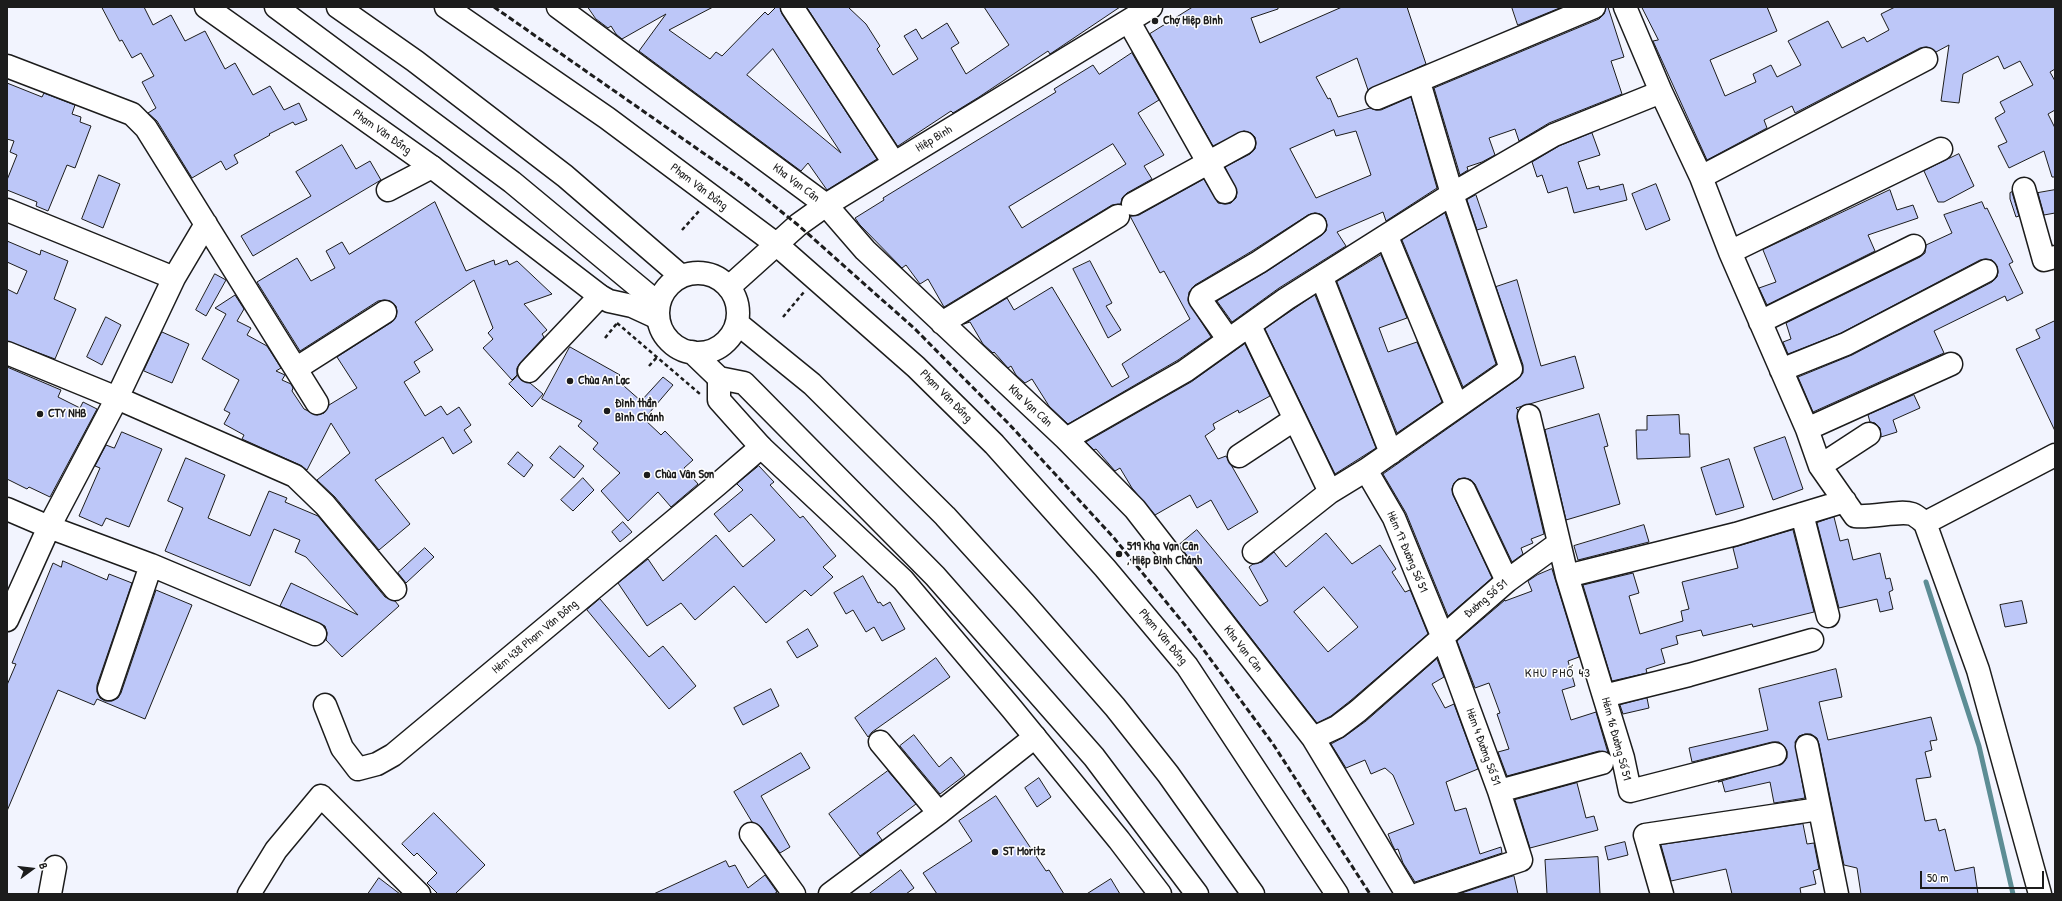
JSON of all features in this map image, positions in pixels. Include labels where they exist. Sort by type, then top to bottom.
[{"type":"main road","name":"Phạm Văn Đồng","points":[[206,7],[432,166],[597,300],[658,311]]},
{"type":"main road","points":[[276,7],[512,182],[658,311]]},
{"type":"main road","points":[[338,7],[415,61],[565,176],[682,276]]},
{"type":"main road","name":"Phạm Văn Đồng","points":[[446,7],[607,118],[776,244],[922,372],[994,444],[1105,568],[1187,666],[1337,894]]},
{"type":"main road","name":"Kha Vạn Cân","points":[[559,7],[826,205],[865,250],[1066,439],[1135,509],[1313,738],[1407,894]]},
{"type":"main road","points":[[792,7],[894,163]]},
{"type":"main road","name":"Hiệp Bình","points":[[729,287],[776,244],[826,205],[1129,22],[1151,7]]},
{"type":"main road","points":[[1377,98],[1594,7]]},
{"type":"main road","points":[[1625,7],[1661,92],[1701,177],[1730,252],[1807,429],[1820,466],[1855,516],[1868,518],[1903,513],[1912,514],[1925,523],[1978,670],[2040,894]]},
{"type":"main road","points":[[1129,22],[1225,192]]},
{"type":"main road","points":[[1701,177],[1926,59]]},
{"type":"main road","points":[[7,66],[132,114],[146,128],[297,368],[317,403]]},
{"type":"main road","points":[[1254,552],[1330,492],[1366,470],[1511,369],[1452,194],[1418,82]]},
{"type":"main road","points":[[1066,439],[1185,371],[1286,299],[1387,237],[1452,194],[1554,135],[1661,92]]},
{"type":"main road","points":[[942,323],[1125,210],[1244,143]]},
{"type":"main road","points":[[1730,252],[1941,149]]},
{"type":"main road","points":[[388,190],[432,166]]},
{"type":"main road","points":[[2024,189],[2044,260],[2055,257]]},
{"type":"main road","points":[[7,210],[174,278]]},
{"type":"main road","points":[[7,620],[49,527],[117,398],[174,278],[206,224]]},
{"type":"main road","points":[[1228,339],[1200,299],[1201,296],[1259,262],[1315,225]]},
{"type":"main road","points":[[1387,237],[1456,406]]},
{"type":"main road","points":[[1760,322],[1914,246]]},
{"type":"main road","points":[[1781,370],[1846,344],[1986,271]]},
{"type":"main road","points":[[692,272],[708,274],[721,280],[729,287],[739,307],[737,323],[730,336],[722,345],[709,351],[692,352],[684,350],[670,341],[662,331],[658,311],[669,285],[682,276],[692,272]]},
{"type":"main road","points":[[1322,278],[1391,453]]},
{"type":"main road","points":[[529,371],[597,300]]},
{"type":"main road","points":[[297,368],[385,312]]},
{"type":"main road","points":[[737,323],[812,384],[945,516],[1024,603],[1115,707],[1168,774],[1253,894]]},
{"type":"main road","points":[[1250,326],[1330,492]]},
{"type":"main road","points":[[692,352],[719,378],[744,384],[935,576],[1094,757],[1197,894]]},
{"type":"main road","points":[[7,353],[117,398],[295,476],[325,504],[395,589]]},
{"type":"main road","points":[[1807,429],[1951,364]]},
{"type":"main road","points":[[719,378],[719,400],[760,446],[903,580],[1035,737],[1119,840],[1160,894]]},
{"type":"main road","points":[[1529,416],[1559,543]]},
{"type":"main road","points":[[1239,456],[1295,419]]},
{"type":"main road","points":[[1820,466],[1868,434]]},
{"type":"main road","name":"Hẻm 438 Phạm Văn Đồng","points":[[325,705],[342,748],[358,769],[377,764],[393,755],[717,485],[760,446]]},
{"type":"main road","points":[[1925,523],[2055,455]]},
{"type":"main road","name":"Hẻm 17 Đường Số 51","points":[[1366,470],[1394,518],[1442,636]]},
{"type":"main road","points":[[1464,490],[1507,581]]},
{"type":"main road","points":[[1567,576],[1736,534],[1845,501]]},
{"type":"main road","points":[[7,509],[49,527],[151,565],[315,634]]},
{"type":"main road","points":[[1802,514],[1828,616]]},
{"type":"main road","name":"Hẻm 16 Đường Số 51","points":[[1559,543],[1567,576],[1623,758],[1630,791],[1775,754]]},
{"type":"main road","name":"Đường Số 51","points":[[1313,738],[1337,727],[1358,711],[1442,636],[1507,581],[1559,543]]},
{"type":"main road","points":[[109,689],[151,565]]},
{"type":"main road","name":"Hẻm 4 Đường Số 51","points":[[1419,894],[1521,860],[1498,791],[1442,636]]},
{"type":"main road","points":[[1604,696],[1689,675],[1812,640]]},
{"type":"main road","points":[[830,894],[939,813],[1035,737]]},
{"type":"main road","points":[[880,742],[939,813]]},
{"type":"main road","points":[[1807,746],[1837,894]]},
{"type":"main road","points":[[1498,791],[1602,763]]},
{"type":"main road","points":[[249,894],[276,850],[321,796],[419,894]]},
{"type":"main road","points":[[1662,894],[1645,835],[1819,809]]},
{"type":"main road","points":[[751,834],[794,894]]},
{"type":"main road","points":[[50,894],[55,867]]},
{"type":"path","points":[[682,230],[702,206]]},
{"type":"path","points":[[783,317],[806,290]]},
{"type":"path","points":[[597,300],[702,396]]},
{"type":"path","points":[[649,366],[658,356]]},
{"type":"building","points":[[102,7],[144,7],[153,25],[171,15],[185,41],[205,31],[225,69],[235,63],[253,95],[270,86],[284,110],[299,103],[307,120],[295,125],[293,122],[269,134],[270,135],[234,155],[238,163],[226,170],[221,161],[192,178],[157,121],[148,113],[156,108],[142,82],[154,76],[141,53],[132,58],[122,40],[120,41]]},
{"type":"building","points":[[588,7],[713,7],[669,30],[710,59],[716,52],[722,56],[765,12],[768,15],[776,7],[780,7],[782,14],[877,159],[827,190],[808,163],[801,171],[639,51],[666,14],[622,39],[616,34],[611,26],[608,28],[596,19]],"holes":[[[773,49],[841,153],[747,75]]]},
{"type":"building","points":[[807,7],[848,7],[866,24],[880,46],[877,49],[893,75],[918,59],[904,36],[916,29],[922,39],[947,23],[959,43],[951,48],[966,74],[1009,45],[984,7],[1120,7],[1050,54],[1048,51],[979,97],[953,113],[951,111],[898,146]]},
{"type":"building","points":[[1193,7],[1278,7],[1278,9],[1251,18],[1260,43],[1342,7],[1407,7],[1426,64],[1368,90],[1357,58],[1316,77],[1328,99],[1330,98],[1338,117],[1370,108],[1381,110],[1411,97],[1437,188],[1386,221],[1383,212],[1337,232],[1346,246],[1279,288],[1232,322],[1217,301],[1266,272],[1322,235],[1326,231],[1327,225],[1325,218],[1320,214],[1315,213],[1308,215],[1195,285],[1189,292],[1188,301],[1211,337],[1178,360],[1068,424],[1049,406],[1032,379],[1025,383],[1016,375],[1011,366],[1008,368],[994,352],[993,353],[983,344],[970,322],[964,324],[1007,298],[1014,310],[1052,287],[1112,387],[1129,377],[1122,364],[1190,319],[1164,271],[1160,273],[1130,216],[1139,215],[1204,179],[1218,203],[1231,203],[1236,198],[1237,192],[1225,167],[1250,154],[1255,149],[1255,137],[1251,133],[1244,131],[1213,146],[1150,34]],"holes":[[[1334,130],[1336,136],[1356,131],[1371,175],[1316,198],[1290,149]]]},
{"type":"building","points":[[1512,7],[1562,7],[1518,25]]},
{"type":"building","points":[[1606,7],[1608,7],[1624,57],[1611,61],[1622,94],[1549,123],[1519,141],[1515,129],[1489,138],[1495,155],[1482,162],[1467,167],[1468,170],[1460,175],[1434,88],[1599,19],[1604,14]]},
{"type":"building","points":[[1642,7],[1767,7],[1777,31],[1710,60],[1725,96],[1756,82],[1753,74],[1771,65],[1777,77],[1801,65],[1788,41],[1828,21],[1842,48],[1864,37],[1867,42],[1889,30],[1881,14],[1895,7],[2055,7],[2055,69],[2050,72],[2055,81],[2055,110],[2048,114],[2055,128],[2055,177],[2052,177],[2044,151],[2009,168],[1998,146],[2007,142],[1995,118],[2005,112],[2000,102],[2033,85],[2020,61],[2004,69],[1998,56],[1963,74],[1959,103],[1941,101],[1949,45],[1936,52],[1927,47],[1920,48],[1795,113],[1792,106],[1764,120],[1767,128],[1707,160],[1653,41],[1658,40]]},
{"type":"building","points":[[1132,53],[1159,100],[1138,113],[1164,155],[1144,166],[1152,179],[1127,193],[1122,198],[1121,204],[1112,205],[944,307],[928,279],[920,284],[906,265],[902,268],[855,218],[884,200],[883,198],[1056,92],[1054,89],[1093,65],[1099,74]],"holes":[[[1113,144],[1126,164],[1022,228],[1009,207]]]},
{"type":"building","points":[[7,83],[42,97],[44,93],[75,105],[72,114],[81,117],[80,122],[91,126],[75,168],[67,165],[48,211],[36,206],[37,202],[7,190],[7,180],[17,155],[10,152],[14,141],[7,139]]},
{"type":"building","points":[[1592,133],[1600,155],[1578,162],[1587,189],[1599,186],[1600,190],[1623,184],[1627,200],[1574,213],[1567,187],[1548,193],[1542,175],[1537,177],[1532,162],[1559,146]]},
{"type":"building","points":[[342,145],[356,169],[370,161],[381,180],[253,256],[241,236],[311,196],[296,172]]},
{"type":"building","points":[[1959,154],[1974,186],[1944,202],[1938,202],[1924,171]]},
{"type":"building","points":[[99,175],[120,184],[103,228],[82,219]]},
{"type":"building","points":[[1656,184],[1670,220],[1646,230],[1632,194]]},
{"type":"building","points":[[1890,190],[1897,210],[1913,205],[1918,218],[1868,235],[1875,251],[1767,305],[1759,288],[1776,282],[1763,250]]},
{"type":"building","points":[[2055,190],[2055,213],[2044,215],[2038,193]]},
{"type":"building","points":[[2012,192],[2019,216],[2016,217],[2010,199],[2010,193]]},
{"type":"building","points":[[1476,195],[1487,227],[1477,230],[1467,200]]},
{"type":"building","points":[[435,202],[466,271],[494,260],[495,265],[507,260],[509,265],[517,261],[552,294],[524,304],[547,330],[542,334],[544,337],[520,363],[517,368],[517,375],[512,380],[483,348],[493,339],[488,333],[493,328],[474,280],[415,322],[433,350],[414,362],[420,372],[404,382],[425,416],[441,406],[447,415],[459,407],[471,425],[464,430],[472,442],[453,454],[443,437],[375,480],[410,524],[379,550],[335,497],[317,480],[350,453],[331,423],[307,470],[300,465],[242,439],[244,435],[224,424],[230,413],[224,410],[239,380],[202,359],[226,314],[215,308],[235,295],[244,309],[237,321],[251,328],[247,335],[267,346],[281,368],[276,371],[285,375],[282,380],[291,384],[293,388],[292,391],[304,409],[317,415],[324,413],[329,405],[357,388],[337,357],[392,322],[396,317],[396,306],[390,301],[378,301],[300,351],[257,282],[297,258],[311,281],[335,268],[326,251],[342,242],[349,254]]},
{"type":"building","points":[[1982,202],[1985,209],[1987,208],[2013,262],[2009,264],[2023,293],[2007,301],[2005,296],[1934,331],[1944,353],[1813,412],[1798,377],[1852,355],[1992,282],[1997,277],[1997,266],[1992,260],[1980,260],[1841,333],[1788,354],[1783,342],[1791,339],[1786,323],[1920,257],[1925,253],[1926,245],[1952,233],[1944,215]]},
{"type":"building","points":[[1445,213],[1496,364],[1463,387],[1402,240]]},
{"type":"building","points":[[7,241],[40,255],[41,250],[68,261],[54,299],[76,309],[55,359],[7,341],[7,289],[17,294],[27,271],[7,262]]},
{"type":"building","points":[[1381,255],[1407,318],[1379,328],[1388,352],[1417,342],[1442,402],[1397,433],[1337,282]]},
{"type":"building","points":[[1090,261],[1112,303],[1106,306],[1121,330],[1108,338],[1073,269]]},
{"type":"building","points":[[215,274],[226,280],[206,316],[196,310]]},
{"type":"building","points":[[1517,280],[1541,366],[1575,356],[1584,388],[1516,408],[1518,410],[1517,419],[1544,534],[1531,539],[1533,543],[1521,548],[1523,554],[1512,562],[1475,484],[1471,480],[1465,478],[1458,479],[1454,483],[1452,489],[1453,495],[1492,578],[1448,616],[1406,513],[1383,474],[1518,379],[1523,373],[1523,365],[1496,287]]},
{"type":"building","points":[[1315,295],[1376,448],[1335,474],[1265,329]]},
{"type":"building","points":[[106,317],[121,325],[102,365],[87,357]]},
{"type":"building","points":[[2055,321],[2055,431],[2016,349],[2040,338],[2036,330]]},
{"type":"building","points":[[162,332],[189,344],[172,383],[144,371]]},
{"type":"building","points":[[1245,344],[1270,396],[1239,413],[1238,410],[1213,424],[1215,429],[1205,436],[1218,459],[1226,456],[1258,512],[1228,530],[1211,500],[1197,508],[1190,495],[1155,515],[1132,488],[1120,468],[1115,471],[1096,449],[1094,450],[1086,442],[1191,382]]},
{"type":"building","points":[[570,347],[620,375],[616,379],[641,401],[663,377],[673,385],[644,419],[661,435],[665,431],[693,460],[684,468],[698,484],[671,507],[658,492],[628,521],[601,491],[620,473],[593,449],[598,443],[578,426],[582,421],[542,399]]},
{"type":"building","points":[[7,367],[61,390],[58,397],[80,408],[83,402],[97,409],[50,497],[29,487],[27,489],[7,479]]},
{"type":"building","points":[[518,376],[521,380],[530,383],[543,394],[532,407],[509,384]]},
{"type":"building","points":[[1914,395],[1920,408],[1893,420],[1897,432],[1881,437],[1880,428],[1875,423],[1870,422],[1868,415]]},
{"type":"building","points":[[1599,414],[1608,446],[1604,447],[1620,504],[1566,520],[1545,430]]},
{"type":"building","points":[[1679,415],[1680,434],[1689,434],[1690,457],[1637,459],[1636,430],[1647,430],[1647,416]]},
{"type":"building","points":[[122,432],[162,449],[129,527],[106,518],[102,526],[79,516],[100,468],[95,466],[106,445],[114,448]]},
{"type":"building","points":[[1785,437],[1803,489],[1773,500],[1754,448]]},
{"type":"building","points":[[560,446],[584,466],[574,478],[550,458]]},
{"type":"building","points":[[518,452],[533,465],[524,477],[508,464]]},
{"type":"building","points":[[186,458],[225,475],[208,518],[250,536],[269,491],[287,498],[285,502],[318,516],[385,597],[395,601],[399,606],[342,657],[326,640],[327,633],[325,626],[280,606],[291,583],[358,615],[306,557],[295,552],[300,540],[274,529],[250,586],[165,551],[183,508],[168,501]]},
{"type":"building","points":[[1729,459],[1744,507],[1716,515],[1701,468]]},
{"type":"building","points":[[759,466],[774,482],[770,485],[800,518],[803,516],[836,556],[823,567],[833,577],[811,596],[805,590],[766,623],[734,586],[695,620],[681,603],[647,626],[618,583],[648,559],[663,581],[716,535],[743,567],[775,540],[751,514],[729,532],[714,514],[743,490],[737,484]]},
{"type":"building","points":[[583,478],[594,490],[573,511],[561,500]]},
{"type":"building","points":[[1834,517],[1840,541],[1848,539],[1853,560],[1880,553],[1886,579],[1890,578],[1893,590],[1889,592],[1893,609],[1880,612],[1877,599],[1839,608],[1817,523]]},
{"type":"building","points":[[623,522],[632,532],[620,542],[612,532]]},
{"type":"building","points":[[1644,525],[1649,542],[1578,560],[1574,546]]},
{"type":"building","points":[[1197,530],[1260,606],[1268,601],[1249,567],[1253,564],[1262,562],[1274,552],[1286,567],[1326,533],[1352,564],[1380,545],[1396,569],[1392,572],[1405,592],[1410,590],[1428,634],[1350,701],[1331,716],[1317,723],[1179,545]],"holes":[[[1324,587],[1358,627],[1328,652],[1294,612]]]},
{"type":"building","points":[[1793,530],[1814,612],[1753,627],[1752,624],[1703,636],[1701,630],[1676,636],[1678,644],[1661,649],[1665,663],[1646,669],[1647,673],[1612,681],[1583,585],[1633,573],[1639,593],[1629,596],[1640,634],[1683,621],[1681,611],[1689,609],[1682,582],[1738,568],[1733,548]]},
{"type":"building","points":[[425,548],[434,557],[406,583],[398,573]]},
{"type":"building","points":[[63,561],[107,580],[109,574],[132,583],[97,685],[97,692],[100,698],[105,701],[112,701],[118,698],[121,693],[156,590],[192,605],[145,719],[97,699],[94,705],[58,690],[7,811],[7,685],[16,664],[12,663],[53,563],[61,567]]},
{"type":"building","points":[[1552,569],[1579,657],[1568,661],[1575,686],[1562,690],[1571,720],[1596,712],[1608,753],[1599,751],[1507,776],[1498,752],[1509,749],[1497,714],[1500,713],[1489,683],[1475,688],[1457,641],[1505,600],[1532,591],[1528,581],[1537,575]]},
{"type":"building","points":[[863,576],[878,603],[880,602],[883,606],[890,602],[905,629],[882,641],[874,627],[866,632],[853,610],[846,614],[834,593]]},
{"type":"building","points":[[600,599],[649,657],[663,646],[696,686],[669,709],[587,610]]},
{"type":"building","points":[[2022,601],[2027,623],[2005,627],[2000,605]]},
{"type":"building","points":[[808,629],[818,646],[797,658],[787,642]]},
{"type":"building","points":[[936,658],[950,677],[872,732],[868,737],[855,718]]},
{"type":"building","points":[[1437,659],[1444,677],[1432,684],[1445,708],[1454,704],[1478,769],[1446,782],[1455,811],[1466,808],[1480,854],[1501,847],[1502,853],[1415,882],[1403,863],[1398,849],[1395,850],[1388,834],[1414,824],[1393,775],[1385,768],[1371,774],[1365,760],[1346,768],[1331,744],[1344,737],[1366,721]]},
{"type":"building","points":[[1836,669],[1842,697],[1819,702],[1828,740],[1931,717],[1937,740],[1930,741],[1932,750],[1925,752],[1931,777],[1916,779],[1925,821],[1936,819],[1939,831],[1945,829],[1955,871],[1974,867],[1978,894],[1861,894],[1857,868],[1844,865],[1819,744],[1817,738],[1811,734],[1799,736],[1795,742],[1805,798],[1774,803],[1770,782],[1725,792],[1722,781],[1718,782],[1783,763],[1787,758],[1787,751],[1779,742],[1772,742],[1692,762],[1689,748],[1768,730],[1759,689]]},
{"type":"building","points":[[771,689],[779,706],[743,725],[734,708]]},
{"type":"building","points":[[1647,698],[1649,708],[1623,714],[1620,705]]},
{"type":"building","points":[[914,735],[939,767],[951,757],[965,775],[940,794],[900,746]]},
{"type":"building","points":[[801,753],[810,768],[761,796],[790,847],[780,853],[761,827],[752,822],[734,792]]},
{"type":"building","points":[[888,771],[916,804],[877,833],[882,840],[860,856],[829,814]]},
{"type":"building","points":[[1039,778],[1051,797],[1037,807],[1025,788]]},
{"type":"building","points":[[1577,783],[1586,818],[1594,816],[1598,830],[1530,848],[1515,800]]},
{"type":"building","name":"ST Moritz","points":[[996,796],[1046,871],[1049,870],[1064,894],[937,894],[923,873],[972,841],[959,821]]},
{"type":"building","points":[[434,813],[485,865],[455,894],[438,894],[427,883],[437,873],[417,853],[414,856],[402,844]]},
{"type":"building","points":[[1803,824],[1807,844],[1814,843],[1819,869],[1813,871],[1816,884],[1800,888],[1801,894],[1732,894],[1726,869],[1671,881],[1661,845]]},
{"type":"building","points":[[1625,842],[1628,855],[1608,860],[1605,847]]},
{"type":"building","points":[[1598,857],[1600,894],[1547,894],[1545,860]]},
{"type":"building","points":[[726,861],[729,867],[735,865],[748,888],[765,875],[777,892],[774,894],[654,894]]},
{"type":"building","points":[[901,870],[914,888],[906,894],[869,894]]},
{"type":"building","points":[[1514,876],[1518,894],[1459,894]]},
{"type":"building","points":[[379,878],[400,894],[368,894]]},
{"type":"building","points":[[1111,879],[1120,894],[1087,894]]},
{"type":"waterway","points":[[1926,582],[1979,746],[2013,894]]},
{"type":"railway","points":[[494,7],[742,180],[798,225],[915,329],[1009,424],[1114,538],[1189,630],[1273,744],[1370,894]]},
{"type":"place","name":"Chợ Hiệp Bình","points":[[1155,21]]},
{"type":"place","name":"Chùa An Lạc","points":[[570,381]]},
{"type":"place","name":"Đình thần Bình Chánh","points":[[607,411]]},
{"type":"place","name":"CTY NHB","points":[[40,414]]},
{"type":"place","name":"Chùa Vân Sơn","points":[[647,475]]},
{"type":"place","name":"519 Kha Vạn Cân , Hiệp Bình Chánh","points":[[1119,554]]},
{"type":"place","name":"ST Moritz","points":[[995,852]]},
{"type":"district","name":"KHU PHỐ 43","points":[[1558,674]]}]
